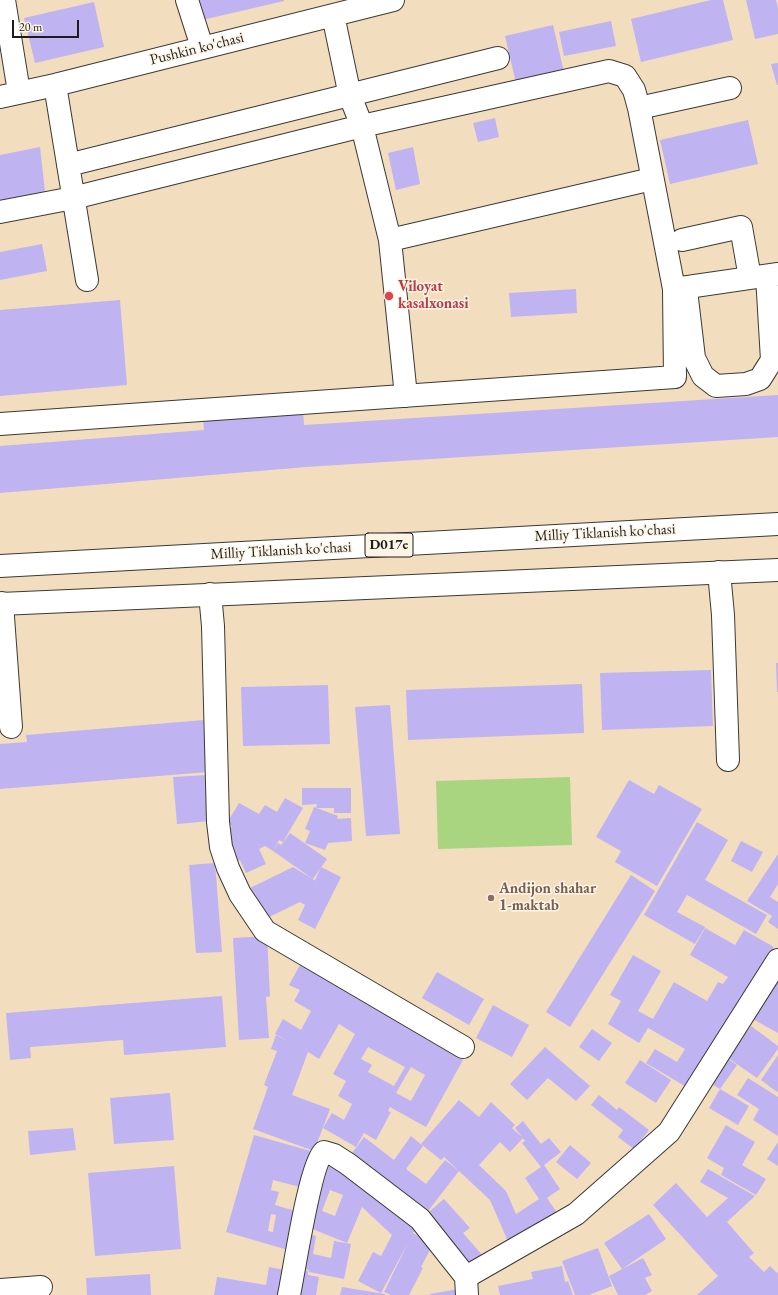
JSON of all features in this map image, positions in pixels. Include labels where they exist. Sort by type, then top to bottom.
[{"type":"main road","points":[[4,0],[10,95]]},
{"type":"main road","points":[[187,0],[202,47]]},
{"type":"main road","name":"Pushkin ko'chasi","points":[[10,95],[393,0]]},
{"type":"main road","points":[[334,15],[350,96],[362,126],[390,240],[406,396]]},
{"type":"main road","points":[[68,165],[498,58]]},
{"type":"main road","points":[[0,212],[73,198],[362,126],[609,71],[625,76],[634,90],[639,108],[652,179],[680,288],[694,358],[703,376],[716,386],[746,384],[760,379],[772,360],[765,276],[741,227],[682,240]]},
{"type":"main road","points":[[55,85],[87,280]]},
{"type":"main road","points":[[639,108],[730,88]]},
{"type":"main road","points":[[390,240],[652,179]]},
{"type":"main road","points":[[680,288],[765,276]]},
{"type":"main road","points":[[0,424],[675,377],[680,288]]},
{"type":"main road","name":"Milliy Tiklanish ko'chasi","points":[[0,566],[778,524]]},
{"type":"main road","points":[[11,727],[1,603],[778,570]]},
{"type":"main road","points":[[720,572],[728,760]]},
{"type":"main road","points":[[210,594],[213,626],[218,822],[221,847],[228,868],[240,894],[265,931],[463,1046]]},
{"type":"main road","points":[[289,1295],[309,1194],[321,1154],[324,1152],[334,1155],[348,1164],[420,1219],[466,1286],[576,1214],[669,1132],[778,960]]},
{"type":"main road","points":[[0,1290],[41,1287]]},
{"type":"green space","points":[[570,777],[572,845],[438,849],[436,781]]},
{"type":"building","points":[[197,0],[284,0],[284,1],[202,20]]},
{"type":"building","points":[[711,0],[723,0],[733,40],[641,62],[631,19]]},
{"type":"building","points":[[746,0],[776,0],[778,8],[778,34],[755,39]]},
{"type":"building","points":[[94,2],[104,47],[35,63],[24,18]]},
{"type":"building","points":[[611,21],[616,46],[564,56],[559,32]]},
{"type":"building","points":[[553,25],[564,72],[516,83],[505,36]]},
{"type":"building","points":[[778,63],[778,85],[777,85],[771,64]]},
{"type":"building","points":[[495,118],[499,137],[478,142],[473,123]]},
{"type":"building","points":[[748,120],[758,164],[670,184],[660,140]]},
{"type":"building","points":[[40,147],[45,192],[0,201],[0,155]]},
{"type":"building","points":[[413,147],[420,184],[396,190],[388,153]]},
{"type":"building","points":[[42,244],[47,271],[0,280],[0,252]]},
{"type":"building","points":[[576,289],[577,313],[511,317],[509,293]]},
{"type":"building","points":[[120,300],[127,385],[0,396],[0,310]]},
{"type":"building","points":[[778,395],[778,437],[306,467],[0,493],[0,446],[204,430],[203,418],[303,410],[304,425]]},
{"type":"building","points":[[776,663],[778,663],[778,692],[777,692]]},
{"type":"building","points":[[711,670],[713,726],[602,730],[600,673]]},
{"type":"building","points":[[582,684],[584,733],[408,740],[406,690]]},
{"type":"building","points":[[328,685],[330,744],[243,746],[241,687]]},
{"type":"building","points":[[390,705],[400,834],[366,836],[355,707]]},
{"type":"building","points":[[204,720],[208,772],[0,789],[0,744],[27,742],[26,735]]},
{"type":"building","points":[[207,775],[211,821],[177,824],[173,777]]},
{"type":"building","points":[[629,780],[654,794],[659,785],[702,809],[657,886],[615,862],[621,851],[596,837]]},
{"type":"building","points":[[302,788],[351,788],[351,813],[334,813],[334,808],[316,808],[317,804],[302,805]]},
{"type":"building","points":[[285,798],[303,808],[283,842],[279,840],[273,851],[265,846],[259,849],[266,864],[246,873],[240,860],[238,861],[226,836],[232,826],[227,823],[239,803],[259,814],[265,805],[277,812]]},
{"type":"building","points":[[314,807],[338,816],[337,819],[351,818],[352,841],[328,843],[325,850],[305,843],[310,831],[305,829]]},
{"type":"building","points":[[697,822],[728,840],[705,880],[767,915],[756,934],[687,895],[677,912],[705,927],[695,944],[644,915]]},
{"type":"building","points":[[290,833],[327,859],[313,879],[273,851],[278,843],[281,845]]},
{"type":"building","points":[[741,841],[763,852],[752,872],[731,861]]},
{"type":"building","points":[[778,854],[778,884],[770,897],[778,902],[778,929],[768,922],[772,916],[747,901]]},
{"type":"building","points":[[215,863],[222,952],[196,953],[189,865]]},
{"type":"building","points":[[293,867],[316,881],[315,880],[321,867],[341,877],[315,929],[298,920],[305,905],[300,902],[263,920],[248,889]]},
{"type":"building","points":[[631,875],[655,891],[570,1027],[546,1012]]},
{"type":"building","points":[[705,928],[735,945],[744,930],[774,947],[717,1045],[688,1088],[646,1063],[655,1049],[677,1062],[685,1049],[648,1028],[639,1043],[608,1024],[621,1001],[610,995],[633,955],[661,971],[638,1011],[653,1019],[674,982],[707,1001],[718,982],[723,984],[728,977],[690,955]]},
{"type":"building","points":[[267,936],[270,996],[266,997],[269,1038],[239,1040],[233,938]]},
{"type":"building","points":[[301,963],[429,1035],[426,1039],[463,1060],[426,1127],[390,1107],[388,1111],[391,1112],[376,1140],[364,1133],[356,1147],[323,1128],[332,1113],[344,1120],[352,1104],[338,1096],[346,1081],[333,1074],[355,1034],[339,1024],[319,1059],[308,1052],[292,1095],[330,1109],[314,1151],[253,1129],[268,1087],[264,1085],[277,1051],[271,1049],[276,1035],[292,1043],[275,1034],[283,1019],[301,1030],[311,1011],[294,1001],[300,990],[289,985]],"holes":[[[368,1047],[405,1067],[394,1086],[368,1072],[372,1065],[361,1059]],[[411,1067],[425,1075],[411,1101],[396,1093]]]},
{"type":"building","points":[[437,972],[484,999],[469,1025],[422,998]]},
{"type":"building","points":[[778,974],[778,1033],[749,1017]]},
{"type":"building","points":[[222,996],[226,1047],[124,1055],[123,1040],[30,1047],[31,1058],[10,1060],[6,1013]]},
{"type":"building","points":[[493,1005],[529,1025],[512,1057],[476,1038]]},
{"type":"building","points":[[751,1026],[778,1046],[778,1049],[757,1078],[728,1058]]},
{"type":"building","points":[[592,1029],[612,1043],[599,1061],[579,1047]]},
{"type":"building","points":[[545,1047],[590,1086],[576,1101],[548,1078],[527,1100],[510,1084]]},
{"type":"building","points":[[778,1055],[778,1091],[777,1092],[761,1080]]},
{"type":"building","points":[[727,1058],[737,1065],[720,1089],[710,1083]]},
{"type":"building","points":[[640,1060],[671,1080],[656,1103],[625,1083]]},
{"type":"building","points":[[748,1078],[778,1097],[778,1136],[753,1120],[759,1109],[737,1095]]},
{"type":"building","points":[[720,1089],[749,1106],[738,1125],[709,1108]]},
{"type":"building","points":[[170,1093],[174,1140],[114,1144],[110,1098]]},
{"type":"building","points":[[599,1095],[617,1110],[619,1107],[649,1130],[634,1149],[618,1137],[623,1130],[591,1105]]},
{"type":"building","points":[[459,1100],[479,1117],[491,1102],[515,1125],[512,1128],[522,1137],[515,1128],[523,1121],[541,1144],[549,1138],[561,1152],[544,1165],[560,1189],[547,1198],[558,1214],[510,1246],[490,1200],[444,1157],[441,1160],[421,1144]],"holes":[[[523,1138],[525,1141],[522,1143],[541,1167],[525,1178],[539,1199],[516,1214],[506,1191],[479,1165],[500,1142],[510,1152]]]},
{"type":"building","points":[[726,1125],[755,1142],[742,1165],[766,1179],[756,1195],[721,1175],[724,1168],[707,1158]]},
{"type":"building","points":[[73,1128],[76,1150],[30,1155],[28,1131]]},
{"type":"building","points":[[254,1135],[314,1152],[304,1188],[273,1180],[271,1190],[279,1192],[275,1205],[299,1212],[288,1250],[226,1232]],"holes":[[[271,1214],[276,1215],[273,1232],[268,1231]]]},
{"type":"building","points":[[411,1136],[423,1146],[406,1169],[426,1184],[445,1160],[459,1171],[425,1215],[349,1157],[364,1137],[394,1160]]},
{"type":"building","points":[[778,1142],[778,1166],[767,1159]]},
{"type":"building","points":[[570,1145],[591,1163],[577,1179],[556,1162]]},
{"type":"building","points":[[328,1158],[417,1227],[413,1233],[433,1244],[409,1295],[391,1295],[384,1292],[408,1243],[381,1293],[358,1281],[373,1252],[381,1256],[392,1235],[362,1207],[347,1243],[305,1226]],"holes":[[[330,1190],[343,1195],[335,1216],[322,1211]]]},
{"type":"building","points":[[174,1166],[181,1249],[95,1256],[88,1173]]},
{"type":"building","points":[[708,1169],[755,1196],[727,1222],[754,1253],[749,1257],[764,1272],[770,1266],[777,1273],[778,1272],[778,1295],[697,1295],[718,1276],[653,1205],[676,1183],[707,1217],[728,1198],[700,1182]]},
{"type":"building","points":[[444,1199],[470,1228],[463,1233],[483,1256],[468,1269],[423,1217]]},
{"type":"building","points":[[649,1214],[666,1239],[622,1269],[604,1243]]},
{"type":"building","points":[[305,1233],[316,1236],[313,1254],[331,1258],[334,1241],[351,1244],[344,1279],[309,1272],[309,1270],[298,1268]]},
{"type":"building","points":[[598,1248],[612,1286],[589,1295],[575,1295],[562,1261]]},
{"type":"building","points":[[643,1258],[652,1275],[645,1278],[652,1291],[645,1295],[618,1295],[609,1276]]},
{"type":"building","points":[[562,1266],[565,1282],[568,1281],[573,1295],[500,1295],[498,1286],[533,1279],[531,1272]]},
{"type":"building","points":[[269,1267],[285,1270],[281,1295],[214,1295],[217,1277],[266,1285]]},
{"type":"building","points":[[299,1269],[308,1271],[308,1275],[319,1277],[316,1295],[295,1295]]},
{"type":"building","points":[[150,1274],[151,1295],[87,1295],[86,1278]]},
{"type":"building","points":[[342,1287],[385,1294],[385,1295],[340,1295]]},
{"type":"building","points":[[458,1289],[459,1295],[430,1295],[430,1294]]},
{"type":"place","name":"Viloyat kasalxonasi","points":[[389,296]]},
{"type":"place","name":"Andijon shahar 1-maktab","points":[[491,898]]}]
